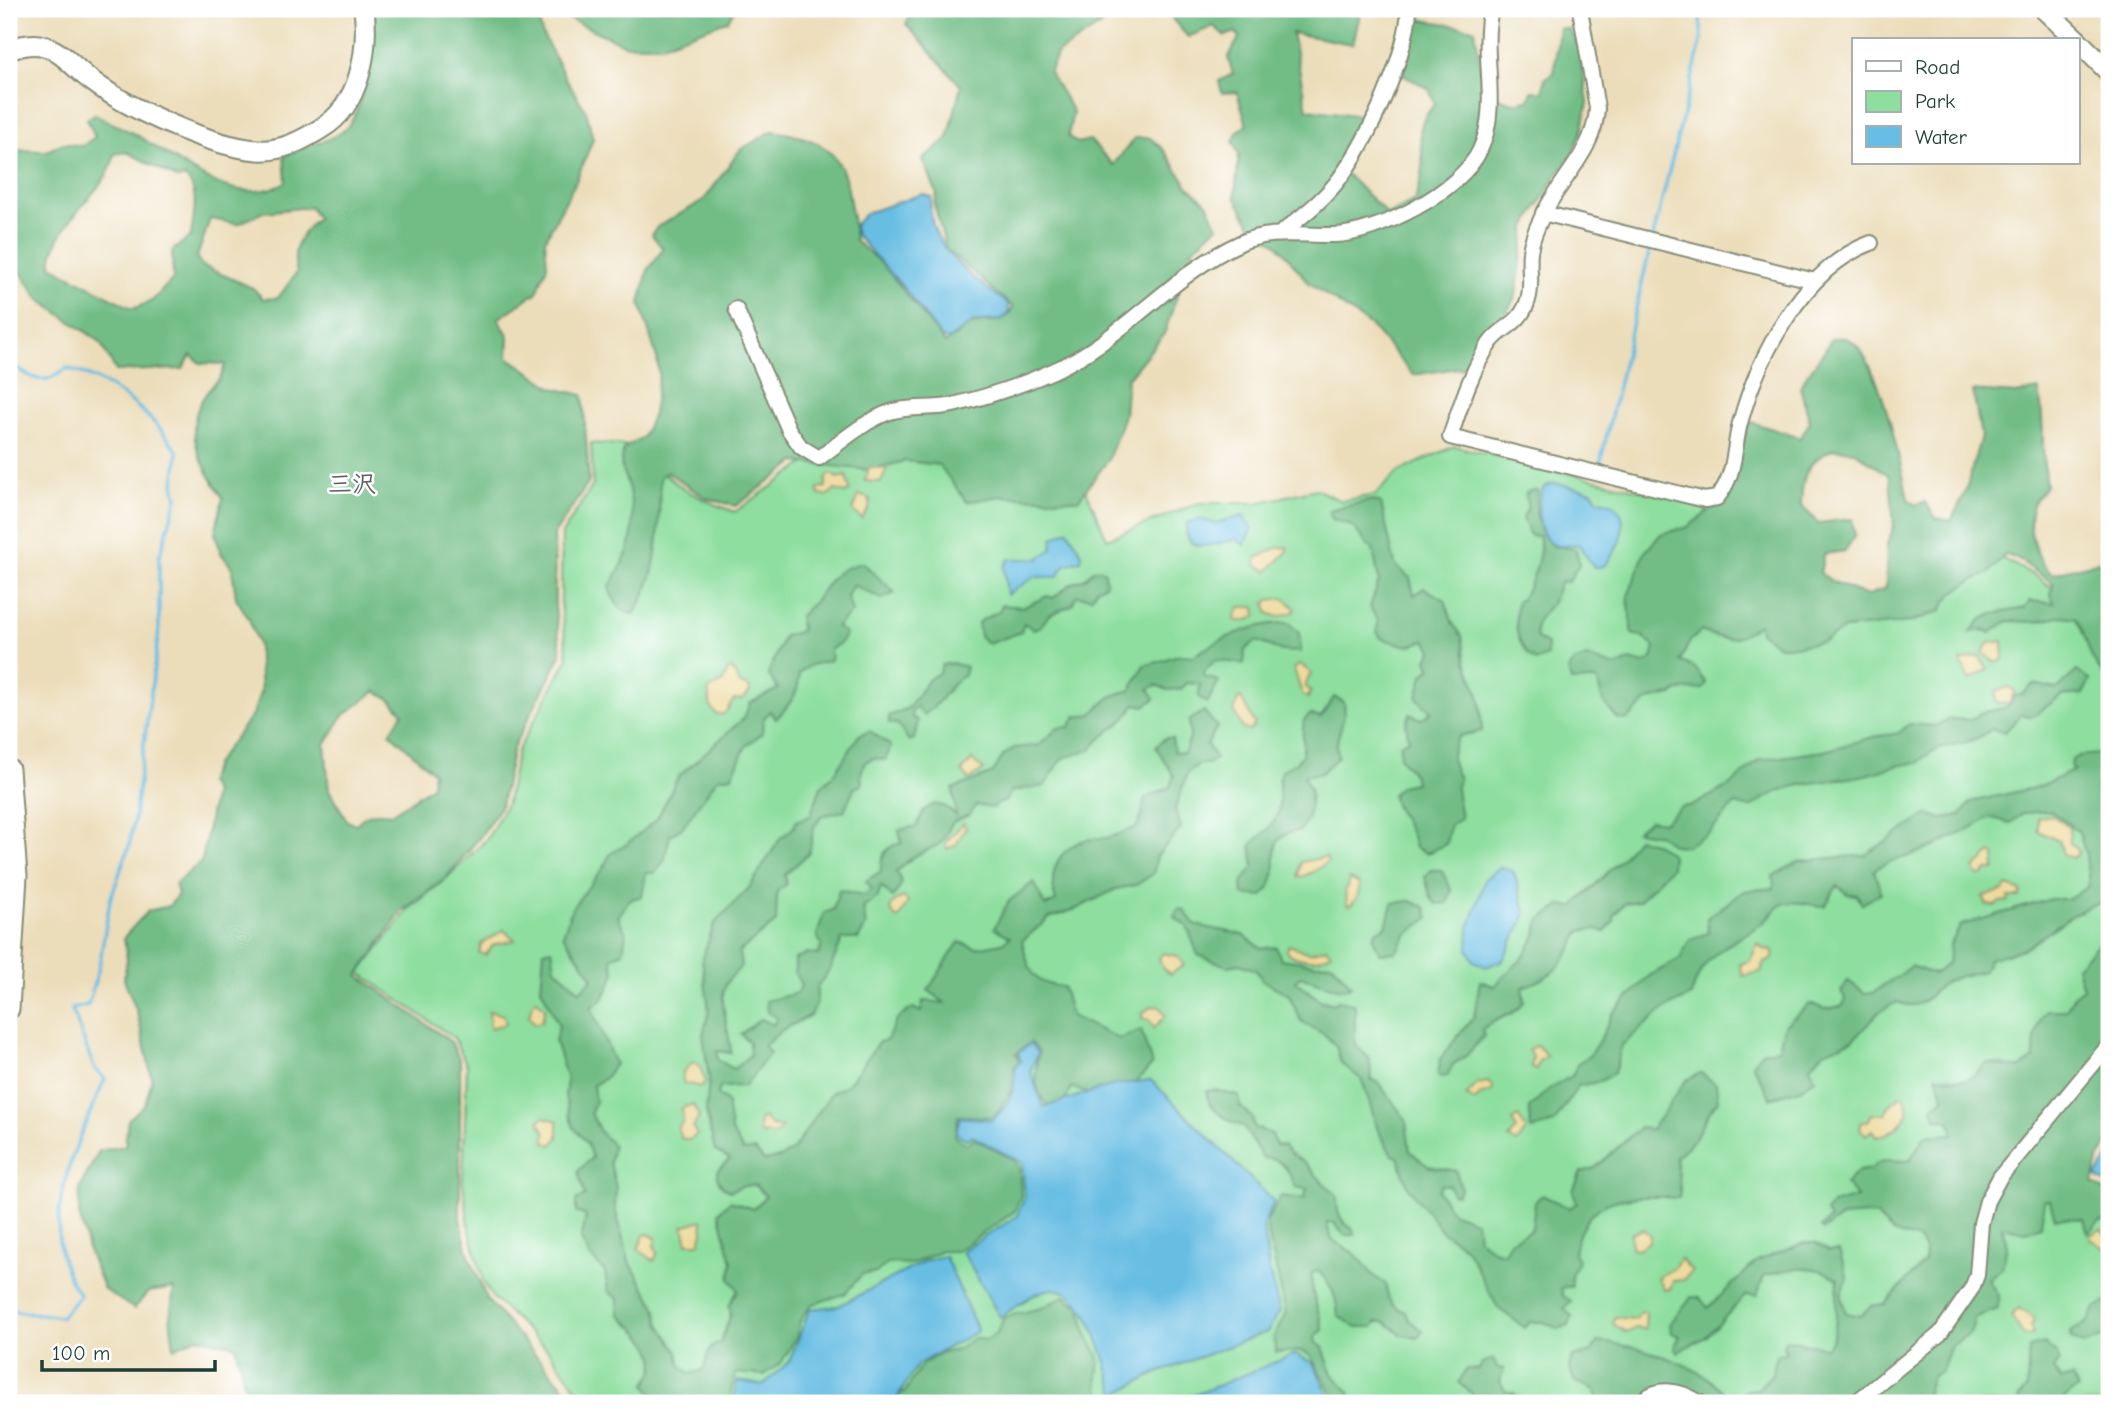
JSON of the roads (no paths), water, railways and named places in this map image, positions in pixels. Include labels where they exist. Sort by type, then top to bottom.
[{"type":"street","points":[[9,50],[22,45],[39,44],[143,114],[236,146],[275,149],[302,139],[331,123],[351,98],[366,27],[364,9]]},
{"type":"street","points":[[1280,234],[1321,200],[1341,177],[1385,96],[1408,35],[1409,9]]},
{"type":"street","points":[[736,309],[789,430],[801,447],[819,458],[892,411],[951,405],[1054,371],[1117,331],[1195,268],[1242,241],[1280,234],[1337,236],[1372,227],[1424,204],[1467,169],[1480,150],[1488,112],[1491,9]]},
{"type":"street","points":[[1580,9],[1597,122],[1571,174],[1543,214],[1530,253],[1532,271],[1528,299],[1519,320],[1492,340],[1478,363],[1450,437],[1705,500],[1717,498],[1727,486],[1733,470],[1737,435],[1747,397],[1788,316],[1815,281],[1858,247],[1871,243]]},
{"type":"street","points":[[2044,9],[2074,38]]},
{"type":"street","points":[[2080,44],[2109,72]]},
{"type":"street","points":[[1543,214],[1815,281]]},
{"type":"street","points":[[9,769],[13,876],[9,1009]]},
{"type":"street","points":[[1855,1403],[1940,1334],[1950,1322],[1977,1275],[1981,1223],[1987,1201],[2000,1177],[2109,1045]]},
{"type":"street","points":[[1640,1403],[1653,1394],[1675,1391],[1700,1403]]},
{"type":"water","points":[[922,194],[931,197],[931,215],[943,246],[966,272],[1008,304],[1009,312],[1001,320],[975,321],[948,340],[942,338],[904,288],[856,235],[854,225],[866,213]]},
{"type":"water","points":[[1555,483],[1592,491],[1597,499],[1611,503],[1619,510],[1623,527],[1621,535],[1614,553],[1604,566],[1594,568],[1579,545],[1557,546],[1545,536],[1539,519],[1539,500],[1545,486]]},
{"type":"water","points":[[1243,516],[1253,529],[1244,545],[1236,539],[1203,546],[1190,541],[1187,534],[1187,523],[1199,519],[1215,523]]},
{"type":"water","points":[[1068,530],[1082,554],[1081,560],[1065,565],[1057,577],[1034,577],[1007,595],[1004,567],[1009,559],[1038,559],[1052,549],[1053,538]]},
{"type":"water","points":[[1501,867],[1514,872],[1526,914],[1503,960],[1486,967],[1474,961],[1468,949],[1469,929],[1485,879]]},
{"type":"water","points":[[1031,1043],[1038,1053],[1030,1071],[1044,1107],[1114,1085],[1151,1080],[1274,1202],[1263,1225],[1269,1271],[1280,1311],[1267,1332],[1155,1374],[1116,1394],[1093,1328],[1074,1298],[1062,1291],[1047,1290],[1000,1317],[962,1251],[1017,1216],[1025,1196],[1022,1163],[972,1136],[966,1139],[956,1133],[960,1117],[992,1120],[1004,1108],[1013,1090],[1015,1067],[1021,1061],[1018,1053]]},
{"type":"water","points":[[2109,1156],[2109,1185],[2096,1177]]},
{"type":"water","points":[[945,1256],[978,1331],[918,1364],[894,1403],[733,1403],[737,1381],[763,1385],[789,1362],[810,1309],[838,1306],[925,1261]]},
{"type":"water","points":[[1295,1354],[1313,1363],[1333,1403],[1175,1403]]},
{"type":"waterway","points":[[1653,237],[1702,38],[1699,9]]},
{"type":"waterway","points":[[1600,464],[1651,244]]},
{"type":"waterway","points":[[9,364],[38,379],[50,378],[67,368],[100,381],[130,400],[156,424],[178,452],[174,484],[177,498],[159,558],[159,630],[129,847],[110,900],[99,967],[88,1005],[72,1009],[94,1068],[105,1079],[72,1159],[59,1215],[59,1243],[66,1270],[80,1295],[61,1317],[9,1310]]},
{"type":"district","name":"三沢","points":[[352,484]]}]
